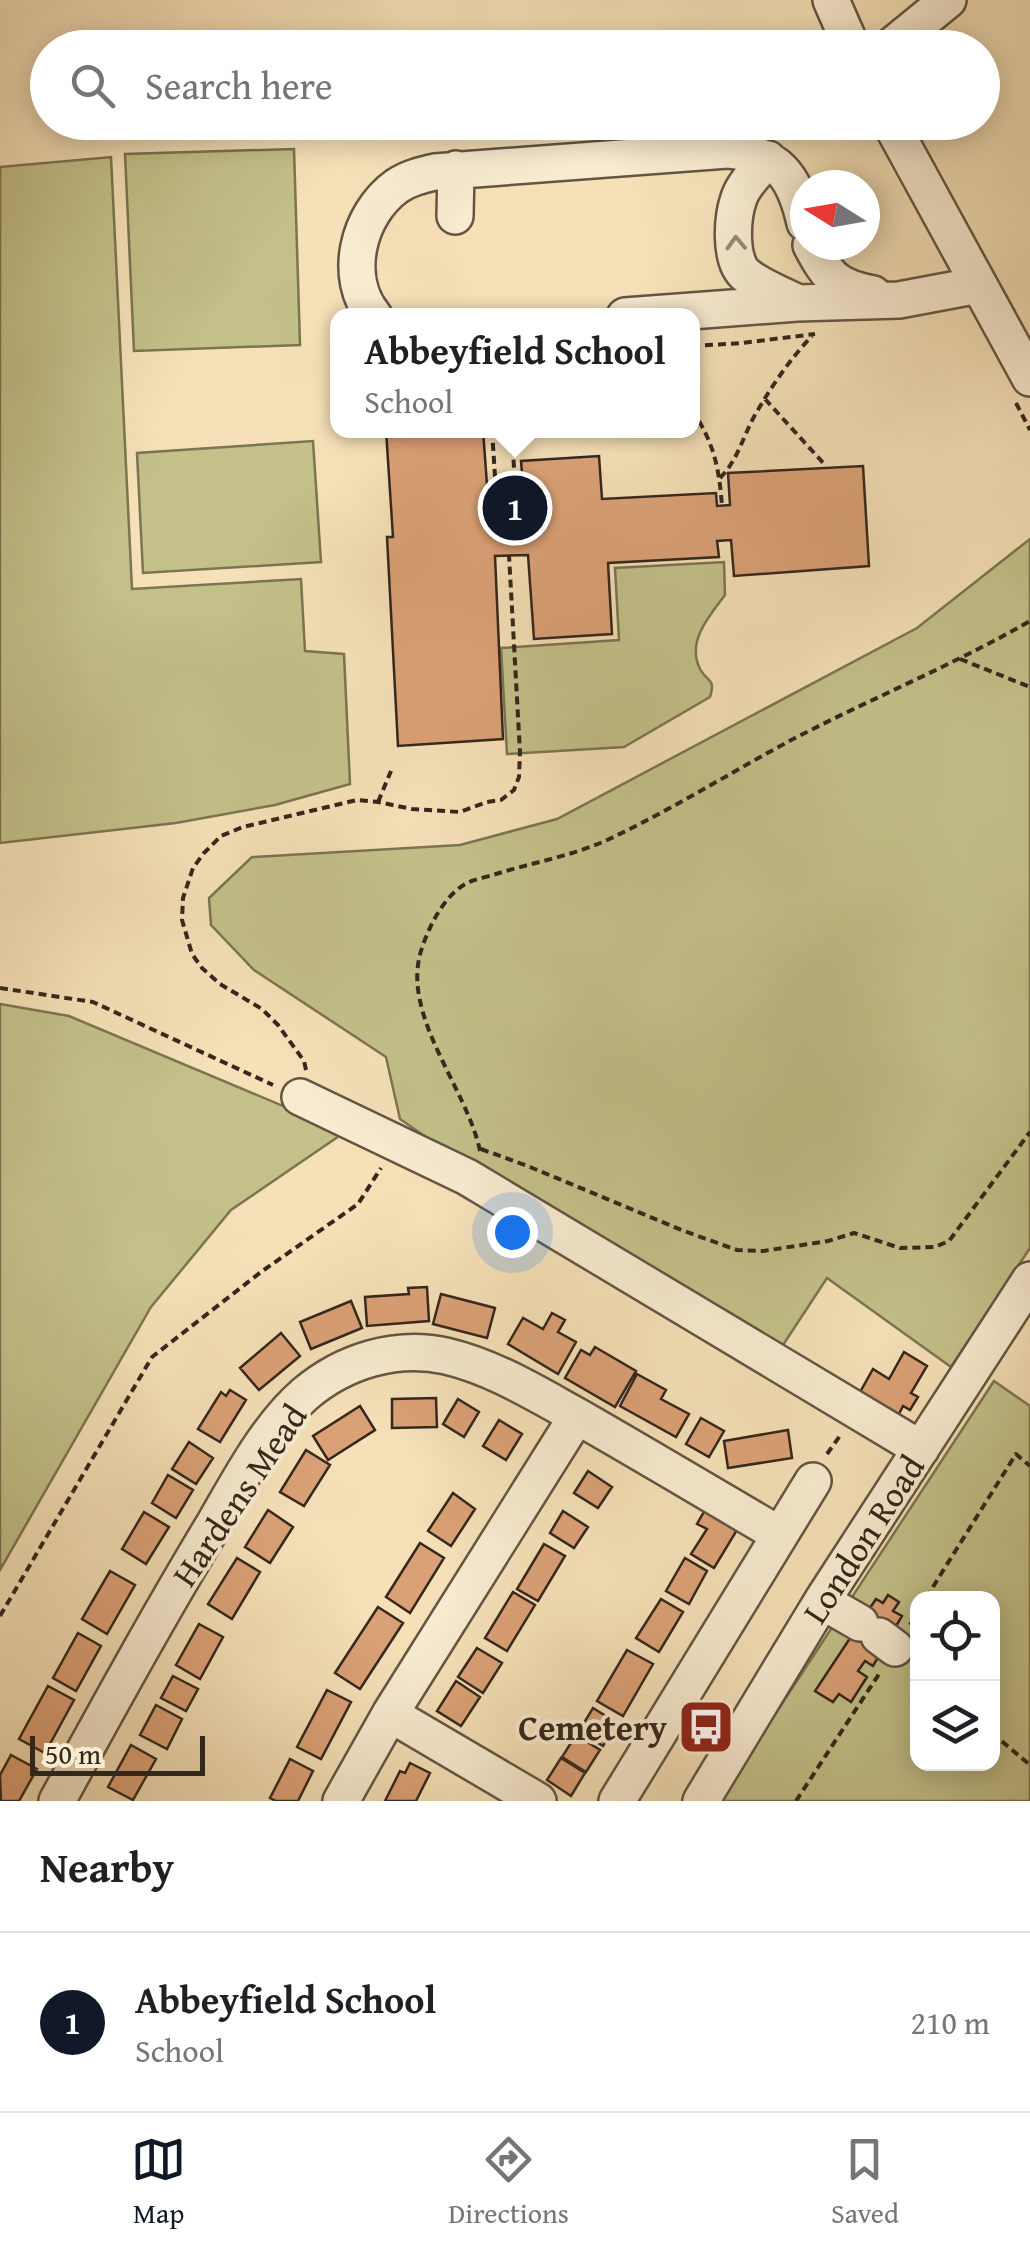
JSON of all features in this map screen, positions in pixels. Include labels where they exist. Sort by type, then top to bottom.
[{"type":"street","points":[[831,0],[844,30]]},
{"type":"street","points":[[911,30],[948,0]]},
{"type":"street","points":[[900,140],[978,285],[1020,384]]},
{"type":"street","points":[[368,308],[357,272],[358,254],[371,214],[397,186],[413,178],[456,169],[727,150],[768,159],[790,181]]},
{"type":"street","points":[[768,159],[738,200],[734,248],[737,263],[745,274],[797,302]]},
{"type":"street","points":[[455,216],[456,169]]},
{"type":"street","points":[[819,260],[842,286],[899,300]]},
{"type":"street","points":[[700,310],[797,302],[899,300],[978,285]]},
{"type":"street","points":[[303,1086],[398,1144],[466,1178],[921,1448]]},
{"type":"street","name":"London Road","points":[[701,1801],[822,1601],[1030,1280]]},
{"type":"street","name":"Hardens Mead","points":[[57,1801],[136,1654],[278,1423],[321,1382],[369,1358],[426,1353],[477,1364],[576,1416],[780,1535]]},
{"type":"street","points":[[341,1801],[390,1714],[576,1416]]},
{"type":"street","name":"London Road","points":[[617,1801],[814,1480]]},
{"type":"street","points":[[822,1601],[878,1636]]},
{"type":"street","points":[[390,1714],[538,1801]]},
{"type":"path","points":[[700,346],[828,330]]},
{"type":"path","points":[[720,478],[732,466],[765,399],[814,334]]},
{"type":"path","points":[[1020,384],[1030,430]]},
{"type":"path","points":[[765,399],[826,466]]},
{"type":"path","points":[[700,422],[708,434],[720,478],[722,506]]},
{"type":"path","points":[[493,438],[497,506],[506,514],[507,525]]},
{"type":"path","points":[[506,514],[516,507],[512,438]]},
{"type":"path","points":[[0,988],[93,1002],[303,1086],[304,1061],[278,1025],[262,1009],[220,984],[192,954],[184,934],[182,898],[193,868],[222,836],[243,827],[358,800],[460,812],[501,800],[514,790],[520,752],[509,556]]},
{"type":"path","points":[[476,1159],[481,1150],[417,992],[421,952],[449,898],[467,883],[600,843],[800,736],[960,660],[1030,621]]},
{"type":"path","points":[[960,660],[1030,687]]},
{"type":"path","points":[[378,802],[391,771]]},
{"type":"path","points":[[481,1150],[737,1250],[763,1252],[828,1242],[854,1233],[900,1248],[921,1248],[949,1241],[1030,1132]]},
{"type":"path","points":[[0,1616],[152,1357],[261,1272],[358,1204],[398,1144]]},
{"type":"path","points":[[814,1480],[856,1411]]},
{"type":"path","points":[[930,1591],[1016,1454],[1030,1466]]},
{"type":"path","points":[[796,1801],[878,1636],[910,1617]]},
{"type":"path","points":[[1000,1739],[1030,1765]]},
{"type":"shaded area","points":[[294,149],[300,345],[134,351],[125,154]]},
{"type":"shaded area","points":[[111,157],[132,589],[301,579],[305,651],[344,654],[350,784],[275,805],[176,823],[0,843],[0,167]]},
{"type":"shaded area","points":[[313,441],[321,562],[143,573],[137,453]]},
{"type":"shaded area","points":[[1030,539],[1030,1248],[951,1367],[827,1278],[781,1348],[470,1168],[400,1119],[386,1057],[254,970],[211,925],[209,898],[252,857],[460,845],[557,819],[917,628]]},
{"type":"shaded area","points":[[724,562],[725,595],[702,629],[696,648],[700,669],[711,683],[710,697],[624,747],[507,754],[501,648],[619,640],[615,568]]},
{"type":"shaded area","points":[[0,1004],[69,1016],[345,1132],[231,1210],[151,1307],[0,1570]]},
{"type":"shaded area","points":[[994,1381],[1030,1406],[1030,1801],[718,1801]]},
{"type":"building","points":[[387,438],[484,438],[490,526],[526,525],[521,461],[599,456],[602,499],[716,493],[717,506],[730,505],[728,473],[863,466],[869,566],[734,576],[731,540],[717,541],[719,557],[608,563],[612,634],[534,639],[528,555],[495,556],[503,739],[398,746],[387,537],[393,537]]},
{"type":"building","points":[[427,1287],[429,1321],[367,1326],[365,1297],[409,1294],[408,1288]]},
{"type":"building","points":[[441,1294],[495,1308],[487,1338],[433,1324]]},
{"type":"building","points":[[351,1301],[362,1328],[311,1349],[300,1322]]},
{"type":"building","points":[[552,1313],[565,1320],[558,1332],[576,1342],[558,1374],[508,1344],[523,1318],[543,1329]]},
{"type":"building","points":[[281,1333],[300,1356],[259,1390],[240,1368]]},
{"type":"building","points":[[595,1347],[636,1371],[615,1407],[565,1378],[581,1350],[590,1355]]},
{"type":"building","points":[[904,1352],[927,1366],[911,1393],[918,1397],[910,1410],[903,1406],[898,1416],[859,1394],[873,1369],[889,1379]]},
{"type":"building","points":[[637,1374],[666,1390],[661,1399],[689,1414],[676,1437],[620,1406]]},
{"type":"building","points":[[230,1390],[246,1400],[220,1442],[198,1429],[221,1392],[226,1396]]},
{"type":"building","points":[[436,1398],[437,1427],[392,1428],[392,1399]]},
{"type":"building","points":[[458,1399],[479,1412],[464,1437],[443,1424]]},
{"type":"building","points":[[360,1406],[375,1430],[328,1460],[313,1436]]},
{"type":"building","points":[[701,1418],[724,1431],[709,1457],[686,1444]]},
{"type":"building","points":[[499,1420],[522,1434],[506,1460],[483,1446]]},
{"type":"building","points":[[788,1430],[792,1458],[728,1468],[724,1441]]},
{"type":"building","points":[[189,1442],[213,1458],[196,1484],[172,1469]]},
{"type":"building","points":[[306,1450],[330,1465],[304,1506],[280,1492]]},
{"type":"building","points":[[588,1471],[612,1487],[598,1508],[574,1493]]},
{"type":"building","points":[[168,1475],[193,1490],[176,1518],[152,1503]]},
{"type":"building","points":[[453,1493],[475,1509],[451,1546],[428,1531]]},
{"type":"building","points":[[268,1510],[293,1527],[270,1563],[245,1547]]},
{"type":"building","points":[[705,1510],[737,1530],[714,1568],[691,1554],[707,1529],[697,1524]]},
{"type":"building","points":[[563,1511],[588,1527],[574,1548],[550,1533]]},
{"type":"building","points":[[144,1512],[169,1527],[146,1564],[122,1549]]},
{"type":"building","points":[[420,1543],[444,1558],[410,1613],[386,1597]]},
{"type":"building","points":[[544,1544],[565,1556],[538,1601],[517,1589]]},
{"type":"building","points":[[237,1558],[260,1572],[232,1619],[208,1604]]},
{"type":"building","points":[[685,1558],[707,1571],[689,1604],[666,1591]]},
{"type":"building","points":[[110,1571],[135,1585],[107,1634],[82,1619]]},
{"type":"building","points":[[513,1592],[535,1605],[507,1651],[485,1638]]},
{"type":"building","points":[[888,1595],[899,1602],[893,1611],[902,1616],[873,1666],[865,1661],[858,1671],[867,1677],[851,1702],[839,1694],[833,1702],[815,1691],[876,1599],[883,1603]]},
{"type":"building","points":[[661,1599],[683,1612],[659,1652],[636,1638]]},
{"type":"building","points":[[378,1607],[403,1623],[360,1689],[335,1673]]},
{"type":"building","points":[[199,1624],[223,1637],[200,1679],[176,1665]]},
{"type":"building","points":[[78,1633],[101,1646],[76,1691],[53,1678]]},
{"type":"building","points":[[477,1648],[502,1663],[483,1693],[458,1677]]},
{"type":"building","points":[[627,1650],[653,1664],[623,1716],[597,1701]]},
{"type":"building","points":[[173,1676],[198,1689],[186,1711],[161,1698]]},
{"type":"building","points":[[456,1681],[480,1697],[461,1726],[437,1711]]},
{"type":"building","points":[[48,1686],[74,1700],[45,1753],[19,1739]]},
{"type":"building","points":[[327,1690],[351,1702],[321,1759],[297,1747]]},
{"type":"building","points":[[156,1705],[182,1719],[167,1749],[140,1735]]},
{"type":"building","points":[[593,1708],[617,1723],[603,1746],[579,1731]]},
{"type":"building","points":[[576,1735],[600,1750],[586,1772],[562,1757]]},
{"type":"building","points":[[131,1745],[156,1759],[133,1800],[108,1787]]},
{"type":"building","points":[[11,1755],[37,1769],[19,1801],[1,1801],[0,1775]]},
{"type":"building","points":[[561,1758],[585,1773],[571,1796],[547,1780]]},
{"type":"building","points":[[290,1759],[313,1771],[298,1801],[276,1801],[270,1798]]},
{"type":"building","points":[[410,1763],[430,1773],[416,1801],[385,1801],[400,1771],[405,1773]]},
{"type":"place","name":"Abbeyfield School","points":[[515,508]]},
{"type":"place","name":"Cemetery","points":[[706,1727]]}]
